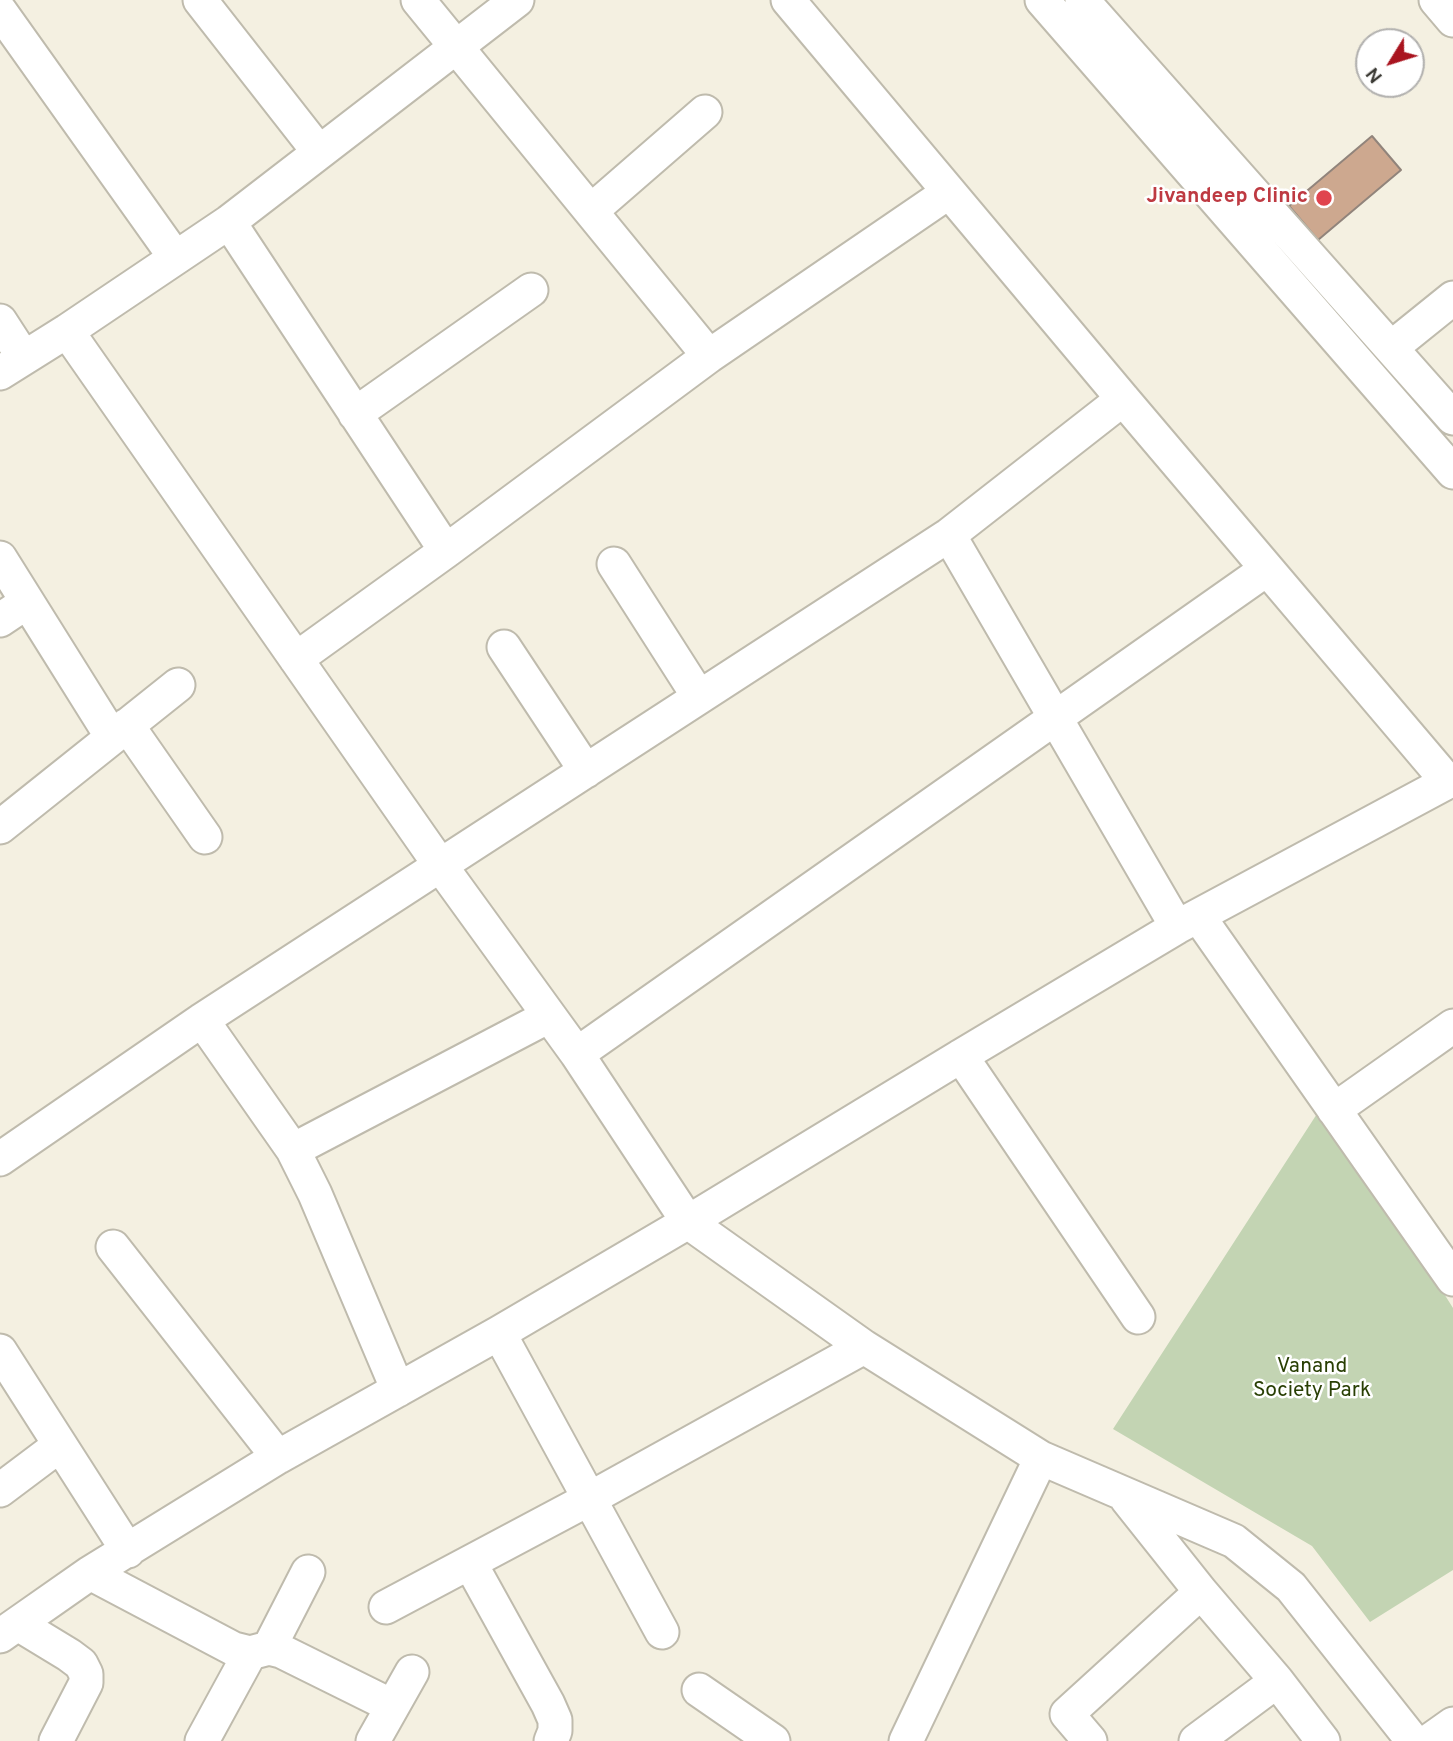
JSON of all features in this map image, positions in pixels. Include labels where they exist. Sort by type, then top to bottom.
[{"type":"street","points":[[200,0],[319,152]]},
{"type":"street","points":[[418,0],[709,356]]},
{"type":"street","points":[[0,321],[12,365],[229,222],[517,0]]},
{"type":"street","points":[[9,1630],[90,1573],[278,1457],[499,1333],[688,1222],[1188,922],[1450,781],[1267,569],[788,0]]},
{"type":"street","points":[[1042,0],[1453,472]]},
{"type":"street","points":[[1082,0],[1453,418]]},
{"type":"street","points":[[1436,0],[1453,20]]},
{"type":"street","points":[[0,11],[175,257]]},
{"type":"street","points":[[591,211],[705,112]]},
{"type":"street","points":[[1222,207],[1248,187]]},
{"type":"street","points":[[296,659],[709,356],[949,192]]},
{"type":"street","points":[[229,222],[446,551]]},
{"type":"street","points":[[355,414],[531,290]]},
{"type":"street","points":[[1391,348],[1453,299]]},
{"type":"street","points":[[67,331],[440,865],[577,1054],[688,1222],[864,1347],[1041,1458],[1234,1541],[1291,1587],[1413,1741]]},
{"type":"street","points":[[0,1159],[202,1020],[949,535],[1123,399]]},
{"type":"street","points":[[949,535],[1056,719],[1188,922],[1449,1264]]},
{"type":"street","points":[[0,558],[27,602],[119,731],[205,838]]},
{"type":"street","points":[[614,564],[699,697]]},
{"type":"street","points":[[577,1054],[1267,569]]},
{"type":"street","points":[[0,620],[27,602]]},
{"type":"street","points":[[505,646],[586,771]]},
{"type":"street","points":[[0,827],[178,685]]},
{"type":"street","points":[[293,1150],[549,1016]]},
{"type":"street","points":[[202,1020],[293,1150],[398,1390]]},
{"type":"street","points":[[1334,1110],[1453,1026]]},
{"type":"street","points":[[961,1056],[1138,1317]]},
{"type":"street","points":[[113,1247],[278,1457]]},
{"type":"street","points":[[499,1333],[662,1632]]},
{"type":"street","points":[[386,1607],[589,1499],[864,1347]]},
{"type":"street","points":[[0,1352],[128,1551]]},
{"type":"street","points":[[0,1490],[60,1445]]},
{"type":"street","points":[[906,1741],[1041,1458]]},
{"type":"street","points":[[1123,1494],[1323,1741]]},
{"type":"street","points":[[470,1563],[548,1704],[555,1720],[551,1741]]},
{"type":"street","points":[[90,1573],[234,1649],[281,1651],[392,1706]]},
{"type":"street","points":[[202,1741],[308,1573]]},
{"type":"street","points":[[1090,1741],[1067,1714],[1201,1592]]},
{"type":"street","points":[[9,1630],[69,1655],[80,1664],[86,1674],[86,1683],[57,1741]]},
{"type":"street","points":[[373,1741],[412,1672]]},
{"type":"street","points":[[1196,1741],[1277,1681]]},
{"type":"street","points":[[699,1690],[773,1741]]},
{"type":"street","points":[[1429,1741],[1453,1724]]},
{"type":"green space","name":"Vanand Society Park","points":[[1324,1103],[1453,1308],[1453,1570],[1370,1622],[1312,1546],[1113,1429]]},
{"type":"building","points":[[1372,136],[1401,170],[1318,240],[1289,206]]},
{"type":"place","name":"Jivandeep Clinic","points":[[1324,198]]}]
